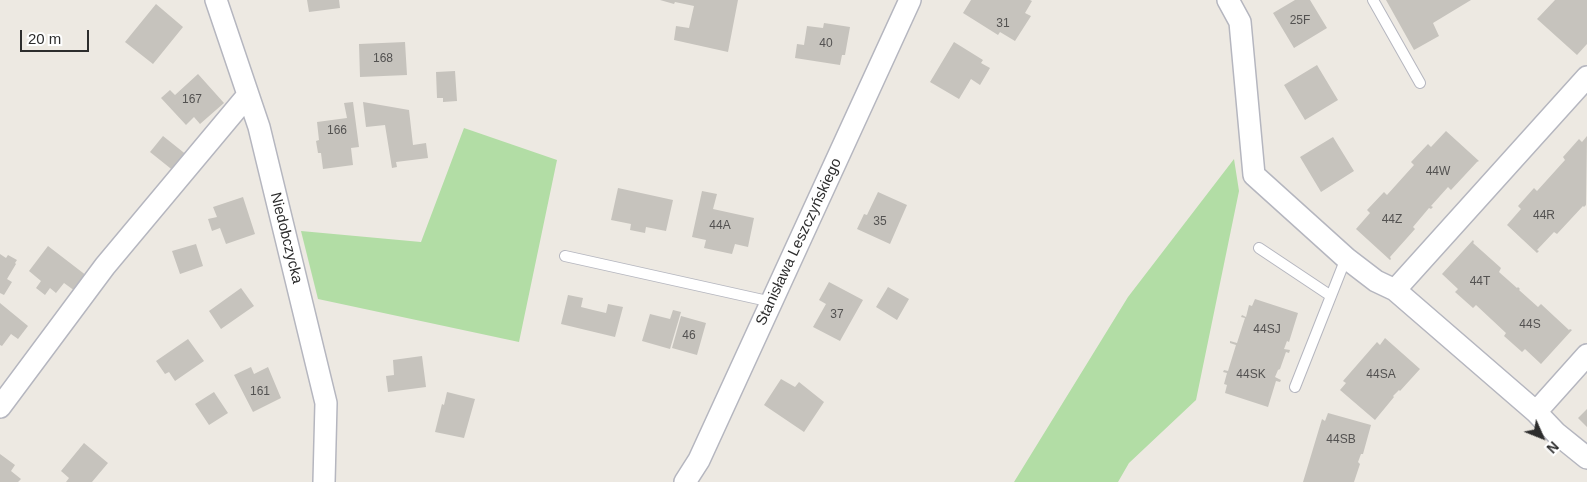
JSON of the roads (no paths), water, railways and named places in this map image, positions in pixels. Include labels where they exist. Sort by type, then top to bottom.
[{"type":"street","name":"Niedobczycka","points":[[216,0],[259,127],[326,403],[324,482]]},
{"type":"street","name":"Stanisława Leszczyńskiego","points":[[685,482],[699,460],[910,0]]},
{"type":"street","points":[[1228,0],[1240,22],[1254,175],[1346,258],[1376,281],[1395,290],[1536,412],[1556,433],[1587,458]]},
{"type":"street","points":[[1395,290],[1587,77]]},
{"type":"street","points":[[0,407],[105,266],[248,95]]},
{"type":"street","points":[[1536,412],[1587,355]]},
{"type":"lane","points":[[1373,0],[1420,83]]},
{"type":"lane","points":[[1259,248],[1331,296]]},
{"type":"lane","points":[[565,256],[772,302]]},
{"type":"lane","points":[[1295,387],[1346,258]]}]
